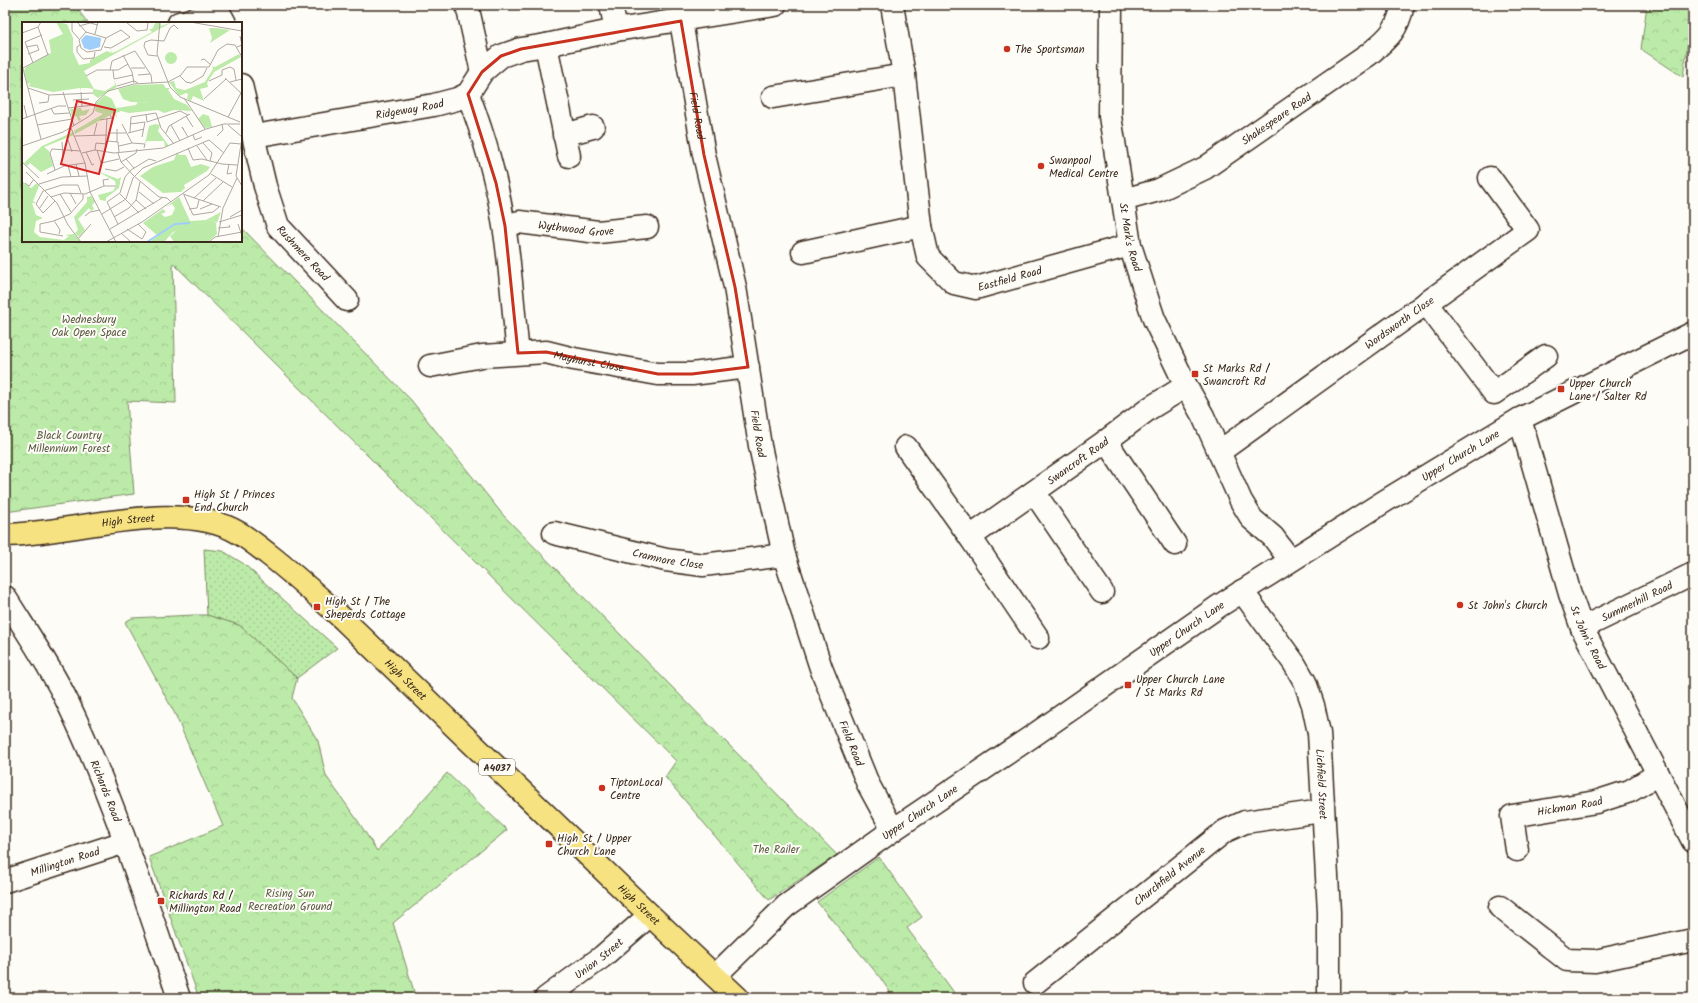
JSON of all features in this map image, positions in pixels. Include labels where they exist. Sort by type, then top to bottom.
[{"type":"main road","name":"High Street","points":[[6,537],[137,518],[203,520],[238,532],[296,576],[340,615],[650,915],[738,998]]},
{"type":"street","points":[[467,5],[482,72]]},
{"type":"street","points":[[611,5],[616,30]]},
{"type":"street","points":[[518,353],[504,226],[496,183],[468,94],[482,72],[500,56],[521,49],[616,30],[681,21],[775,5]]},
{"type":"street","name":"Eastfield Road","points":[[892,5],[904,75],[921,226],[928,257],[954,283],[976,288],[1130,245]]},
{"type":"street","name":"St Mark's Road","points":[[1110,5],[1110,116],[1130,245],[1154,319],[1186,386],[1203,416],[1241,501],[1252,519],[1273,537],[1290,560]]},
{"type":"street","name":"Shakespeare Road","points":[[1123,200],[1159,190],[1205,168],[1217,160],[1368,54],[1390,36],[1400,20],[1403,5]]},
{"type":"street","points":[[184,22],[224,13]]},
{"type":"street","name":"Field Road","points":[[681,21],[704,154],[735,287],[760,446],[784,555],[821,668],[868,784],[893,830]]},
{"type":"street","points":[[546,45],[569,156]]},
{"type":"street","points":[[773,97],[904,75]]},
{"type":"street","name":"Rushmere Road","points":[[242,89],[265,186],[278,226],[347,300]]},
{"type":"street","name":"Ridgeway Road","points":[[254,136],[434,105],[457,99],[468,94]]},
{"type":"street","points":[[564,135],[593,127]]},
{"type":"street","name":"Wordsworth Close","points":[[1219,452],[1528,230],[1490,178]]},
{"type":"street","name":"Wythwood Grove","points":[[504,226],[519,222],[598,232],[647,227]]},
{"type":"street","points":[[803,252],[921,226]]},
{"type":"street","points":[[1426,303],[1494,393],[1546,356]]},
{"type":"street","name":"Upper Church Lane","points":[[715,976],[786,906],[893,830],[1034,735],[1219,606],[1290,560],[1520,419],[1693,333]]},
{"type":"street","name":"Mayhurst Close","points":[[430,366],[482,356],[546,352],[574,359],[658,374],[692,374],[748,368]]},
{"type":"street","name":"Swancroft Road","points":[[970,537],[1150,408],[1186,386]]},
{"type":"street","name":"St John's Road","points":[[1520,419],[1570,594],[1582,628],[1658,774],[1686,812],[1693,841]]},
{"type":"street","points":[[1106,441],[1175,544]]},
{"type":"street","points":[[906,447],[970,537],[1038,638]]},
{"type":"street","points":[[1034,492],[1102,592]]},
{"type":"street","name":"Cramnore Close","points":[[554,533],[666,560],[703,565],[784,555]]},
{"type":"street","name":"Summerhill Road","points":[[1582,628],[1693,574]]},
{"type":"street","name":"Lichfield Street","points":[[1242,591],[1294,663],[1305,682],[1313,705],[1319,733],[1322,811],[1329,912],[1329,998]]},
{"type":"street","name":"Richards Road","points":[[5,597],[48,665],[85,740],[125,842],[179,998]]},
{"type":"street","name":"Hickman Road","points":[[1517,850],[1512,816],[1596,802],[1630,791],[1658,774]]},
{"type":"street","name":"Churchfield Avenue","points":[[1035,983],[1224,831],[1245,822],[1322,811]]},
{"type":"street","name":"Millington Road","points":[[5,881],[125,842]]},
{"type":"street","points":[[1500,906],[1567,960],[1595,961],[1693,940]]},
{"type":"street","name":"Union Street","points":[[546,998],[602,957],[650,915]]},
{"type":"highlighted area","points":[[681,21],[704,155],[735,287],[748,367],[692,374],[658,374],[546,352],[518,353],[505,226],[496,183],[468,94],[482,72],[501,56],[521,49]]},
{"type":"green space","points":[[5,5],[74,5],[87,22],[22,22],[22,242],[242,242],[242,228],[411,400],[503,515],[837,855],[769,900],[665,777],[676,761],[173,263],[176,403],[127,401],[134,494],[5,512]]},
{"type":"green space","points":[[1647,5],[1693,5],[1683,77],[1641,49]]},
{"type":"green space","points":[[204,549],[223,551],[244,564],[337,648],[297,678],[239,625],[207,615]]},
{"type":"green space","name":"Rising Sun Recreation Ground","points":[[207,615],[239,625],[297,678],[292,698],[318,741],[326,776],[377,851],[447,773],[507,830],[393,923],[416,998],[199,998],[149,857],[223,826],[175,714],[125,622],[132,618]]},
{"type":"green space","points":[[879,857],[922,917],[907,928],[958,998],[894,998],[879,976],[817,902]]},
{"type":"place","name":"The Sportsman","points":[[1007,49]]},
{"type":"place","name":"Swanpool Medical Centre","points":[[1041,166]]},
{"type":"place","name":"St Marks Rd / Swancroft Rd","points":[[1195,374]]},
{"type":"place","name":"Upper Church Lane / Salter Rd","points":[[1561,389]]},
{"type":"place","name":"High St / Princes End Church","points":[[186,500]]},
{"type":"place","name":"St John's Church","points":[[1460,605]]},
{"type":"place","name":"High St / The Sheperds Cottage","points":[[317,607]]},
{"type":"place","name":"Upper Church Lane / St Marks Rd","points":[[1128,685]]},
{"type":"place","name":"TiptonLocal Centre","points":[[602,788]]},
{"type":"place","name":"High St / Upper Church Lane","points":[[549,844]]},
{"type":"place","name":"Richards Rd / Millington Road","points":[[161,901]]},
{"type":"park label","name":"Wednesbury Oak Open Space","points":[[89,325]]},
{"type":"park label","name":"Black Country Millennium Forest","points":[[69,441]]},
{"type":"park label","name":"The Railer","points":[[776,849]]}]
